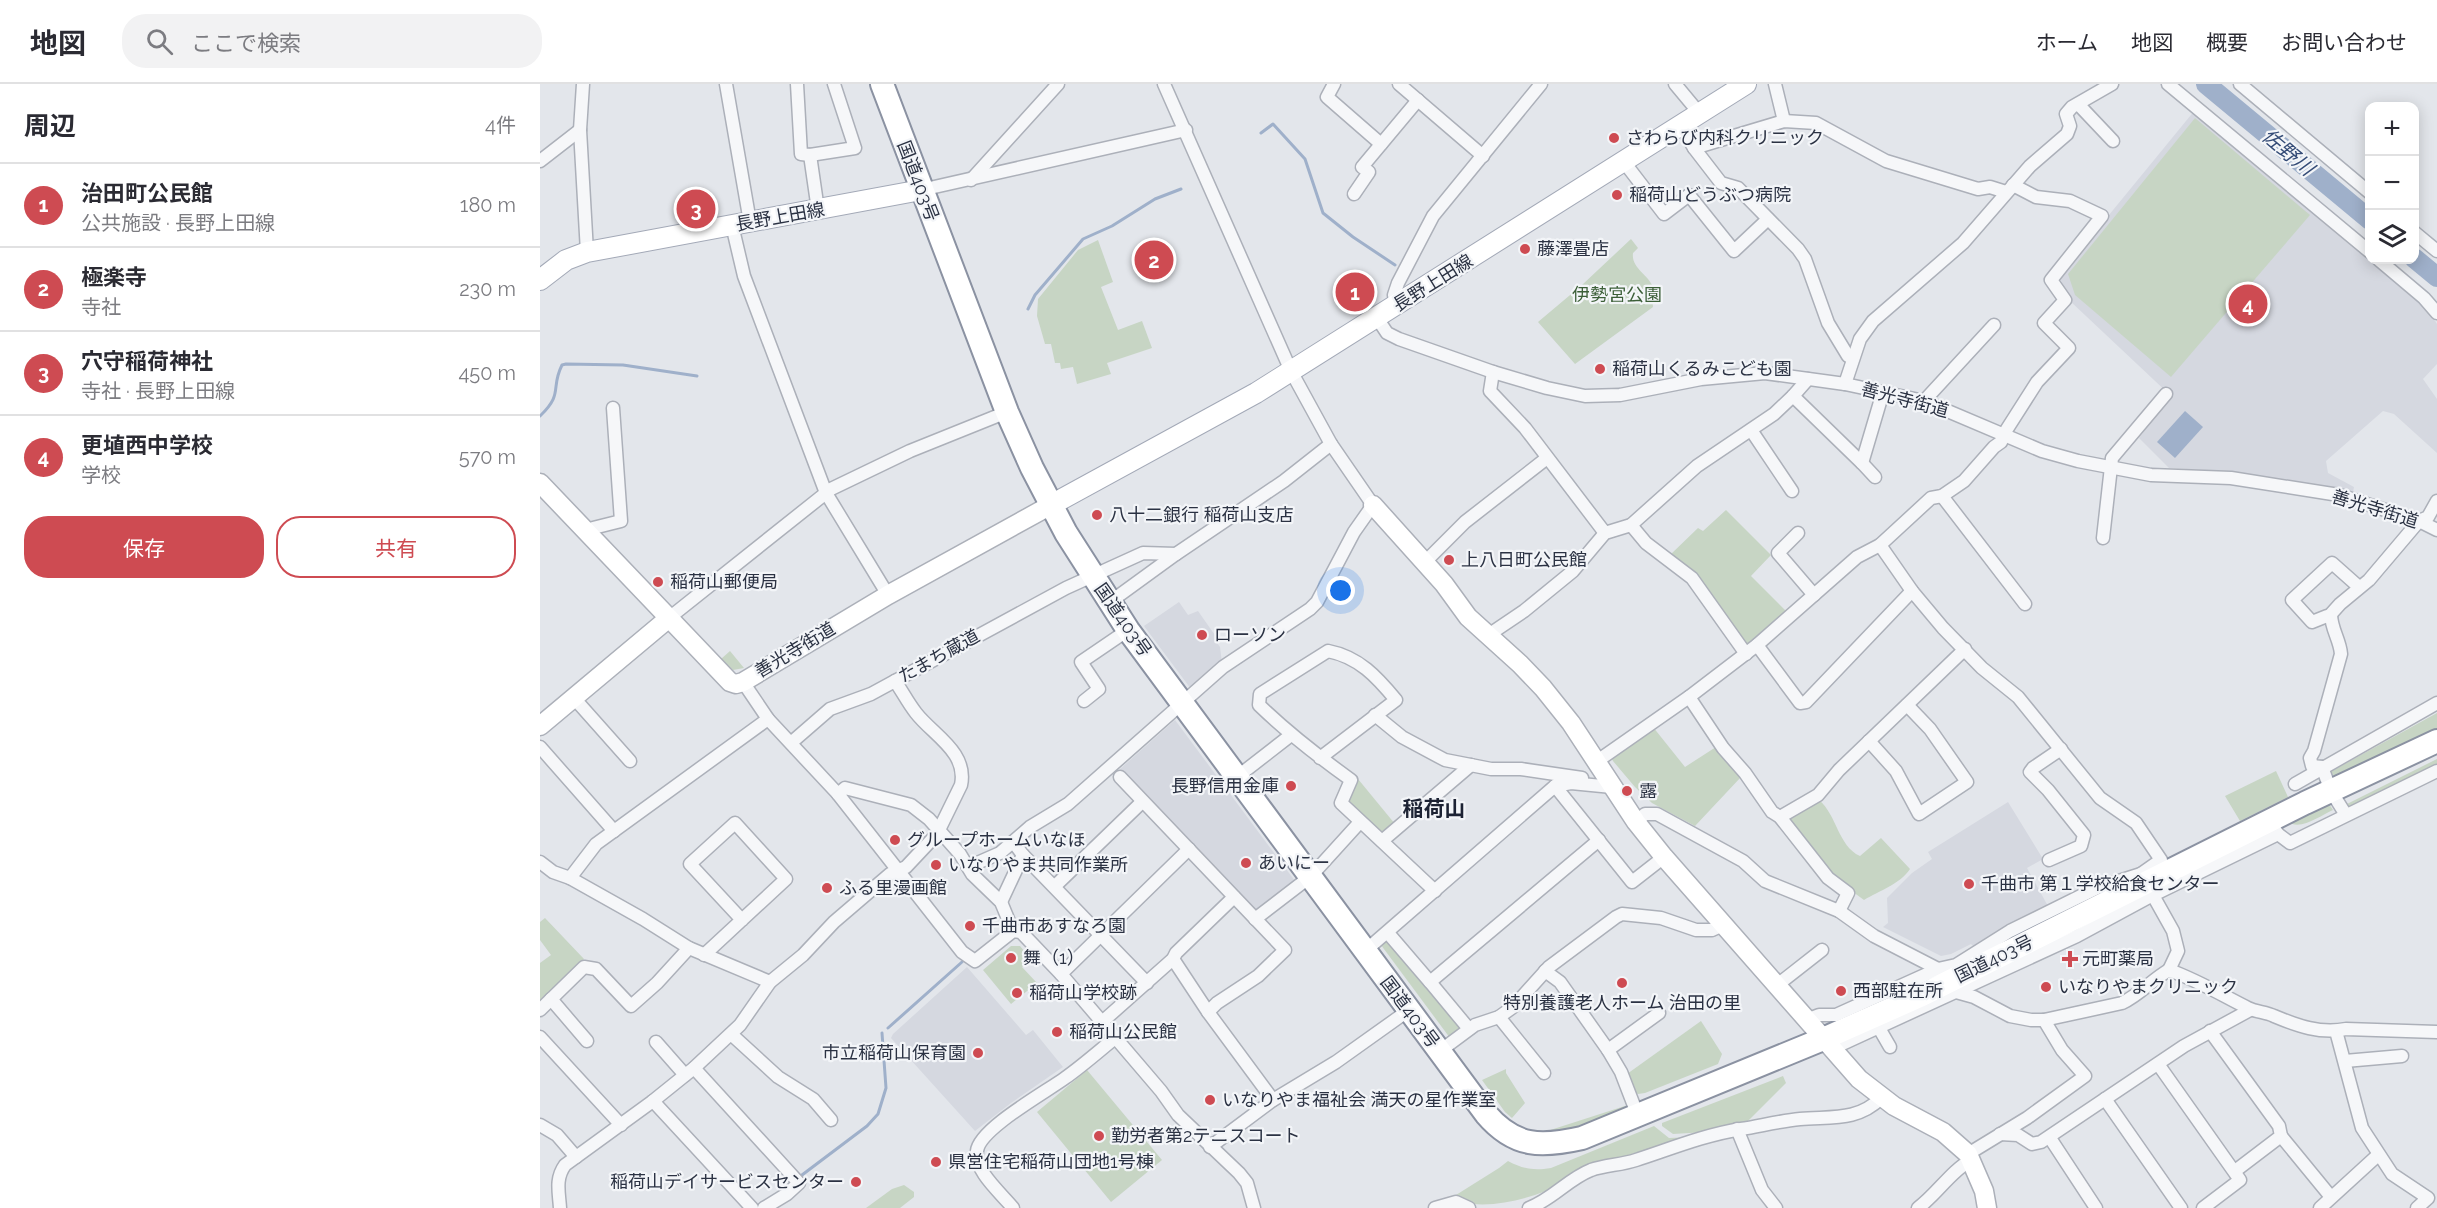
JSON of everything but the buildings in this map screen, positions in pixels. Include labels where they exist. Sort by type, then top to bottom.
[{"type":"highway","name":"国道403号","points":[[882,84],[1007,412],[1050,505],[1092,576],[1128,630],[1497,1127],[1514,1138],[1534,1144],[1555,1144],[1582,1138],[1832,1042],[1947,981],[2145,884],[2274,828],[2338,788],[2437,741]]},
{"type":"highway","name":"国道403号","points":[[2338,788],[2437,750]]},
{"type":"main road","name":"長野上田線","points":[[1050,505],[1238,403],[1291,371],[1746,84]]},
{"type":"main road","name":"長野上田線","points":[[540,280],[566,260],[587,252],[921,190]]},
{"type":"street","points":[[583,84],[580,130],[587,252]]},
{"type":"street","points":[[726,84],[741,224],[744,276],[826,493],[888,595]]},
{"type":"street","points":[[797,84],[801,154],[810,155],[855,148],[834,84]]},
{"type":"street","points":[[971,180],[1058,84]]},
{"type":"street","points":[[1164,84],[1291,371],[1331,444],[1373,505],[1444,584],[1468,617],[1543,688],[1571,723],[1636,822],[1664,857],[1806,1020],[1832,1042],[1859,1079],[1881,1098],[1943,1132],[1969,1157],[1984,1191],[1987,1208]]},
{"type":"street","points":[[1334,84],[1327,97],[1381,144]]},
{"type":"street","points":[[1399,84],[1483,156]]},
{"type":"street","points":[[1396,306],[1394,295],[1398,283],[1433,216],[1541,84]]},
{"type":"street","points":[[1675,84],[1700,114]]},
{"type":"street","points":[[1775,84],[1784,121]]},
{"type":"street","points":[[1845,384],[1860,339],[1873,321],[1963,243],[2030,166],[2067,134],[2070,126],[2066,114],[2078,104],[2112,84]]},
{"type":"street","points":[[2168,84],[2365,248]]},
{"type":"street","points":[[2240,84],[2365,190]]},
{"type":"street","points":[[1354,194],[1369,172],[1362,167],[1418,100]]},
{"type":"street","points":[[2078,104],[2113,141]]},
{"type":"street","points":[[1596,762],[1746,654],[1857,557],[1880,545],[1931,498],[1941,496],[1964,481],[2001,442],[2037,382],[2069,348],[2044,323],[2065,300],[2051,280],[2102,216],[2070,201],[2010,189],[1990,187],[1978,189],[1886,161],[1816,123],[1784,121],[1694,148]]},
{"type":"street","points":[[1681,126],[1694,148],[1721,183],[1738,188],[1798,249],[1805,259],[1828,323],[1848,356],[1853,358]]},
{"type":"street","points":[[540,160],[580,130]]},
{"type":"street","points":[[921,190],[1186,130]]},
{"type":"street","points":[[810,155],[818,210]]},
{"type":"street","points":[[1624,162],[1664,214],[1689,195],[1734,250],[1768,219]]},
{"type":"street","points":[[2419,235],[2437,251]]},
{"type":"street","points":[[2384,264],[2424,298],[2437,313]]},
{"type":"street","name":"善光寺街道","points":[[1377,318],[1383,329],[1395,338],[1493,372],[1547,388],[1585,396],[1620,395],[1733,375],[1765,373],[1845,384],[1924,401],[2042,450],[2111,468],[2151,475],[2231,478],[2339,495],[2419,521],[2437,530]]},
{"type":"street","points":[[1924,401],[1994,325]]},
{"type":"street","points":[[1493,372],[1490,391],[1525,428],[1605,533]]},
{"type":"street","points":[[1487,636],[1524,611],[1573,571],[1605,533],[1631,525],[1697,466],[1751,430],[1793,396],[1808,379]]},
{"type":"street","points":[[1862,463],[1883,392]]},
{"type":"street","points":[[2103,538],[2112,459],[2166,394]]},
{"type":"street","points":[[1793,396],[1875,477]]},
{"type":"street","points":[[587,533],[593,528],[621,521],[613,408]]},
{"type":"street","points":[[541,722],[574,698],[669,618],[826,493],[910,451],[1007,412]]},
{"type":"street","points":[[1751,430],[1792,491]]},
{"type":"street","points":[[1110,602],[1284,481],[1331,444]]},
{"type":"street","points":[[1425,562],[1465,522],[1547,458]]},
{"type":"street","name":"善光寺街道","points":[[540,483],[730,682],[736,684],[743,682],[888,595],[1050,505]]},
{"type":"street","points":[[1941,496],[2025,604]]},
{"type":"street","points":[[2346,816],[2338,788],[2322,767],[2312,766],[2310,758],[2314,751],[2341,654],[2331,617],[2340,604],[2369,580],[2419,521],[2428,517],[2437,501]]},
{"type":"street","points":[[968,867],[1000,853],[1014,843],[1029,827],[1068,804],[1223,667],[1310,609],[1317,602],[1354,532],[1373,505]]},
{"type":"street","points":[[1631,525],[1646,543],[1692,578],[1746,654]]},
{"type":"street","points":[[1798,533],[1778,554],[1814,595]]},
{"type":"street","points":[[1636,822],[1645,814],[1657,814],[1743,861],[1765,881],[1782,890],[1839,911],[1874,936],[1947,981],[2010,1016],[2044,1020],[2122,1003],[2169,970],[2178,951],[2173,932],[2145,884],[2161,860],[2136,823],[2100,798],[2018,697],[1982,668],[1912,591],[1880,545]]},
{"type":"street","name":"たまち蔵道","points":[[792,742],[830,709],[871,694],[992,627],[1092,576],[1143,553],[1176,555]]},
{"type":"street","points":[[2331,617],[2327,616],[2312,622],[2292,600],[2332,563],[2359,587]]},
{"type":"street","points":[[1757,645],[1800,703],[1806,702],[1912,591]]},
{"type":"street","points":[[1084,701],[1099,689],[1081,662],[1128,630]]},
{"type":"street","points":[[1780,817],[1818,795],[1869,741],[1965,649]]},
{"type":"street","points":[[1320,758],[1396,700],[1375,674],[1341,653],[1328,651],[1260,694],[1259,705],[1291,735],[1320,758],[1351,780],[1341,803],[1435,891]]},
{"type":"street","points":[[560,1208],[557,1181],[560,1172],[576,1157],[653,1101],[732,1034],[770,982],[803,955],[834,922],[890,874],[906,867],[937,834],[961,785],[963,776],[961,762],[938,734],[916,713],[895,681]]},
{"type":"street","points":[[743,682],[746,690],[768,719],[792,742],[838,794],[962,952],[975,961],[1013,931],[1021,932],[1161,1091],[1178,1116],[1247,1183],[1254,1208]]},
{"type":"street","points":[[1689,697],[1723,748],[1745,773],[1755,791],[1772,812],[1780,817],[1828,878],[1848,894],[1839,911]]},
{"type":"street","points":[[574,698],[630,761]]},
{"type":"street","points":[[2295,784],[2437,703]]},
{"type":"street","points":[[1869,741],[1896,771],[1919,814],[1967,782],[1930,729],[1907,705]]},
{"type":"street","points":[[1375,715],[1402,737],[1445,760],[1609,783]]},
{"type":"street","points":[[570,878],[596,844],[768,719]]},
{"type":"street","points":[[1237,777],[1291,735]]},
{"type":"street","points":[[540,747],[614,831]]},
{"type":"street","points":[[2049,860],[2081,846],[2084,835],[2048,789],[2030,772],[2061,749]]},
{"type":"street","points":[[1382,841],[1471,765]]},
{"type":"street","points":[[2274,828],[2290,843],[2437,771]]},
{"type":"street","points":[[1120,777],[1285,950],[1258,976],[1217,1003],[1208,1012]]},
{"type":"street","points":[[1365,951],[1555,786],[1571,783],[1609,783]]},
{"type":"street","points":[[1555,786],[1632,882],[1664,857]]},
{"type":"street","points":[[838,794],[846,788],[911,805],[939,828],[968,867],[1001,902],[1013,931]]},
{"type":"street","points":[[1055,886],[1142,802]]},
{"type":"street","points":[[1255,919],[1311,876],[1360,822]]},
{"type":"street","points":[[704,955],[742,920],[786,879],[735,823],[690,864],[742,920]]},
{"type":"street","points":[[1430,982],[1599,840]]},
{"type":"street","points":[[1014,843],[1147,983]]},
{"type":"street","points":[[1060,974],[1189,849]]},
{"type":"street","points":[[1001,902],[1023,855]]},
{"type":"street","points":[[540,862],[553,872],[570,878],[689,948],[770,982]]},
{"type":"street","points":[[1102,1023],[1173,959],[1176,953],[1234,897]]},
{"type":"street","points":[[1440,1051],[1475,1025],[1499,1017],[1513,1007],[1545,971],[1622,914],[1661,918],[1696,930],[1712,930],[1723,925]]},
{"type":"street","points":[[1388,933],[1469,1029]]},
{"type":"street","points":[[540,1010],[585,967],[596,969],[631,1006],[657,983],[689,948]]},
{"type":"street","points":[[1776,986],[1822,950]]},
{"type":"street","points":[[1173,959],[1208,1012],[1273,1100]]},
{"type":"street","points":[[2169,970],[2232,999],[2250,1010],[2272,1015],[2297,1026],[2336,1031],[2346,1029],[2437,1032]]},
{"type":"street","points":[[1545,971],[1560,982],[1608,1050],[1621,1072],[1638,1116]]},
{"type":"street","points":[[1806,1020],[1819,1015],[1836,1016],[1947,981]]},
{"type":"street","points":[[1832,1042],[1880,1028],[1947,981]]},
{"type":"street","points":[[551,999],[587,1041]]},
{"type":"street","points":[[1210,1147],[1273,1100],[1336,1062],[1410,1010]]},
{"type":"street","points":[[2000,1134],[2018,1135],[2032,1144],[2050,1138],[2158,1064],[2210,1031],[2250,1010]]},
{"type":"street","points":[[1608,1050],[1659,1013]]},
{"type":"street","points":[[1499,1017],[1544,1073]]},
{"type":"street","points":[[1918,1208],[1934,1196],[1969,1157],[2000,1134],[2057,1098],[2085,1076],[2062,1050],[2044,1020]]},
{"type":"street","points":[[1880,1028],[1890,1047]]},
{"type":"street","points":[[2210,1031],[2279,1126],[2281,1136],[2331,1197]]},
{"type":"street","points":[[2336,1031],[2362,1128],[2392,1174],[2427,1198],[2417,1208]]},
{"type":"street","points":[[732,1034],[778,1077],[813,1099],[831,1120]]},
{"type":"street","points":[[540,1037],[621,1125]]},
{"type":"street","points":[[1013,1208],[979,1166],[977,1151],[981,1138],[1021,1107],[1065,1078],[1115,1038]]},
{"type":"street","points":[[656,1042],[796,1179],[787,1194],[764,1208]]},
{"type":"street","points":[[2345,1061],[2402,1056]]},
{"type":"street","points":[[2158,1064],[2240,1180],[2204,1208]]},
{"type":"street","points":[[1529,1208],[1551,1198],[1571,1181],[1592,1170],[1633,1161],[1704,1137],[1737,1130],[1800,1119],[1842,1118],[1873,1105],[1881,1098]]},
{"type":"street","points":[[2105,1099],[2181,1208]]},
{"type":"street","points":[[653,1101],[750,1207]]},
{"type":"street","points":[[540,1125],[557,1135],[576,1157]]},
{"type":"street","points":[[1737,1130],[1762,1190],[1776,1208]]},
{"type":"street","points":[[2235,1171],[2281,1136]]},
{"type":"street","points":[[2050,1138],[2096,1208]]},
{"type":"street","points":[[2320,1208],[2378,1155]]},
{"type":"street","points":[[1435,1208],[1456,1202],[1469,1208]]},
{"type":"shaded area","points":[[2195,110],[2365,255],[2365,264],[2376,264],[2426,307],[2437,324],[2437,364],[2423,379],[2437,399],[2437,453],[2394,414],[2383,411],[2326,461],[2328,473],[2354,487],[2353,492],[2237,472],[2169,468],[2139,438],[2171,396],[2070,301],[2059,276]]},
{"type":"shaded area","points":[[1179,602],[1188,615],[1198,611],[1219,641],[1217,643],[1220,647],[1222,663],[1191,689],[1144,626]]},
{"type":"shaded area","points":[[1175,720],[1295,881],[1256,910],[1120,769]]},
{"type":"shaded area","points":[[2008,802],[2043,859],[2027,868],[2049,908],[1973,946],[1971,944],[1951,954],[1941,956],[1883,927],[1888,923],[1887,898],[1912,873],[1932,859],[1928,852]]},
{"type":"shaded area","name":"市立稲荷山保育園","points":[[967,967],[1026,1035],[1033,1030],[1063,1067],[975,1131],[891,1038]]},
{"type":"green space","points":[[2195,118],[2310,215],[2171,377],[2075,295],[2068,274]]},
{"type":"green space","name":"伊勢宮公園","points":[[1631,239],[1638,248],[1633,253],[1635,263],[1653,287],[1653,307],[1575,364],[1538,322]]},
{"type":"green space","points":[[1098,240],[1113,282],[1101,287],[1118,330],[1142,321],[1152,348],[1107,363],[1111,374],[1077,384],[1073,367],[1061,369],[1060,363],[1055,363],[1051,344],[1045,344],[1037,316],[1038,299],[1078,250]]},
{"type":"green space","points":[[1726,510],[1771,555],[1751,576],[1788,613],[1749,645],[1746,645],[1670,555],[1698,528],[1703,531]]},
{"type":"green space","points":[[730,651],[744,668],[733,670],[721,659]]},
{"type":"green space","points":[[2437,713],[2437,731],[2336,779],[2332,773],[2332,771]]},
{"type":"green space","points":[[1653,727],[1685,767],[1716,747],[1741,777],[1695,826],[1652,803],[1635,787],[1612,759]]},
{"type":"green space","points":[[2437,759],[2437,764],[2347,808],[2345,805]]},
{"type":"green space","points":[[2276,771],[2288,797],[2240,821],[2225,796]]},
{"type":"green space","points":[[1358,779],[1395,824],[1384,834],[1380,833],[1349,803],[1348,796]]},
{"type":"green space","points":[[1819,800],[1830,814],[1842,838],[1853,851],[1860,856],[1881,838],[1910,869],[1906,874],[1895,883],[1864,900],[1838,881],[1793,826],[1790,818]]},
{"type":"green space","points":[[2329,804],[2333,810],[2311,821],[2299,825],[2288,822]]},
{"type":"green space","points":[[545,918],[584,959],[540,1001],[540,963],[551,955],[540,940],[540,922]]},
{"type":"green space","points":[[1386,940],[1461,1027],[1450,1038],[1381,945]]},
{"type":"green space","points":[[1011,946],[1020,946],[1031,959],[1022,967],[1037,983],[1011,1004],[983,970]]},
{"type":"green space","points":[[1701,1021],[1722,1054],[1718,1064],[1645,1093],[1634,1092],[1627,1074]]},
{"type":"green space","points":[[1506,1069],[1506,1073],[1525,1103],[1512,1118],[1482,1080]]},
{"type":"green space","name":"勤労者第2テニスコート","points":[[1087,1070],[1162,1160],[1111,1202],[1037,1112]]},
{"type":"green space","points":[[1783,1076],[1786,1083],[1748,1121],[1706,1132],[1673,1134],[1662,1126],[1662,1123]]},
{"type":"green space","points":[[1628,1105],[1630,1107],[1572,1132],[1538,1134]]},
{"type":"green space","points":[[1654,1126],[1669,1138],[1693,1137],[1629,1155],[1526,1198],[1490,1204],[1472,1204],[1456,1195],[1508,1161],[1529,1169],[1551,1168]]},
{"type":"green space","points":[[904,1185],[914,1192],[914,1197],[900,1208],[866,1208],[892,1189]]},
{"type":"water","points":[[2185,411],[2203,427],[2175,458],[2157,442]]},
{"type":"waterway","name":"佐野川","points":[[2206,84],[2365,216]]},
{"type":"waterway","points":[[1261,133],[1273,124],[1305,159],[1323,213],[1353,237],[1395,265]]},
{"type":"waterway","points":[[1028,309],[1035,295],[1083,239],[1112,226],[1155,199],[1181,189]]},
{"type":"waterway","name":"佐野川","points":[[2419,262],[2437,277]]},
{"type":"waterway","points":[[540,416],[552,402],[562,365],[623,365],[697,376]]},
{"type":"waterway","points":[[888,1028],[962,962]]},
{"type":"waterway","points":[[798,1178],[867,1126],[878,1114],[886,1088],[882,1033]]},
{"type":"place","name":"さわらび内科クリニック","points":[[1614,138]]},
{"type":"place","name":"稲荷山どうぶつ病院","points":[[1617,195]]},
{"type":"place","name":"穴守稲荷神社","points":[[696,209]]},
{"type":"place","name":"藤澤畳店","points":[[1525,249]]},
{"type":"place","name":"極楽寺","points":[[1154,260]]},
{"type":"place","name":"治田町公民館","points":[[1355,292]]},
{"type":"place","name":"更埴西中学校","points":[[2248,304]]},
{"type":"place","name":"稲荷山くるみこども園","points":[[1600,369]]},
{"type":"place","name":"八十二銀行 稲荷山支店","points":[[1097,515]]},
{"type":"place","name":"上八日町公民館","points":[[1449,560]]},
{"type":"place","name":"稲荷山郵便局","points":[[658,582]]},
{"type":"place","name":"ローソン","points":[[1202,635]]},
{"type":"place","name":"長野信用金庫","points":[[1291,786]]},
{"type":"place","name":"露","points":[[1627,791]]},
{"type":"place","name":"グループホームいなほ","points":[[895,840]]},
{"type":"place","name":"あいにー","points":[[1246,863]]},
{"type":"place","name":"いなりやま共同作業所","points":[[936,865]]},
{"type":"place","name":"千曲市 第１学校給食センター","points":[[1969,884]]},
{"type":"place","name":"ふる里漫画館","points":[[827,888]]},
{"type":"place","name":"千曲市あすなろ園","points":[[970,926]]},
{"type":"place","name":"舞（1）","points":[[1011,958]]},
{"type":"place","name":"元町薬局","points":[[2070,959]]},
{"type":"place","name":"特別養護老人ホーム 治田の里","points":[[1622,983]]},
{"type":"place","name":"いなりやまクリニック","points":[[2046,987]]},
{"type":"place","name":"西部駐在所","points":[[1841,991]]},
{"type":"place","name":"稲荷山学校跡","points":[[1017,993]]},
{"type":"place","name":"稲荷山公民館","points":[[1057,1032]]},
{"type":"place","name":"市立稲荷山保育園","points":[[978,1053]]},
{"type":"place","name":"いなりやま福祉会 満天の星作業室","points":[[1210,1100]]},
{"type":"place","name":"勤労者第2テニスコート","points":[[1099,1136]]},
{"type":"place","name":"県営住宅稲荷山団地1号棟","points":[[936,1162]]},
{"type":"place","name":"稲荷山デイサービスセンター","points":[[856,1182]]},
{"type":"district","name":"稲荷山","points":[[1434,809]]}]
